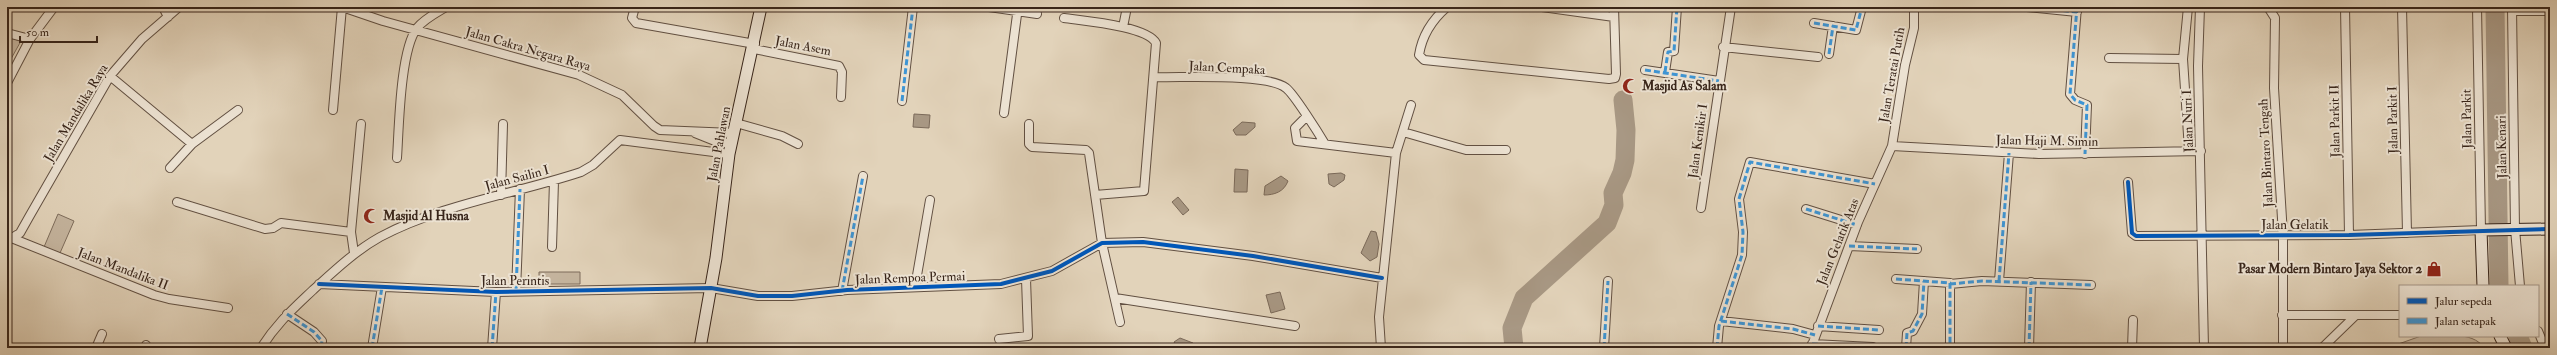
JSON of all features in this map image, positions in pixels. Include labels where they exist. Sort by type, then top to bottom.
[{"type":"main road","name":"Jalan Pahlawan","points":[[700,348],[732,138],[762,7]]},
{"type":"main road","name":"Jalan Gelatik","points":[[2485,230],[2550,229]]},
{"type":"main road","points":[[2483,285],[2485,230]]},
{"type":"main road","points":[[2500,337],[2506,348]]},
{"type":"street","points":[[7,83],[30,39],[54,7]]},
{"type":"street","points":[[163,7],[168,17]]},
{"type":"street","name":"Jalan Mandalika Raya","points":[[10,240],[29,217],[110,76],[142,39],[179,7]]},
{"type":"street","points":[[333,110],[342,7]]},
{"type":"street","name":"Jalan Cakra Negara Raya","points":[[342,7],[368,17],[580,75],[622,95],[658,129],[694,132],[717,131],[732,138]]},
{"type":"street","points":[[397,158],[406,63],[416,29],[427,18],[446,7]]},
{"type":"street","points":[[635,7],[632,18],[636,23],[754,47]]},
{"type":"street","points":[[902,101],[913,7]]},
{"type":"street","points":[[989,7],[1018,9],[1037,14]]},
{"type":"street","points":[[1123,27],[1127,7]]},
{"type":"street","points":[[1447,7],[1433,22],[1424,39],[1419,55],[1424,60],[1609,79],[1615,78],[1612,10],[1542,7]]},
{"type":"street","points":[[1665,72],[1668,52],[1674,51],[1677,7]]},
{"type":"street","name":"Jalan Kenikir I","points":[[1701,208],[1731,7]]},
{"type":"street","points":[[1814,23],[1856,30],[1862,7]]},
{"type":"street","name":"Jalan Teratai Putih","points":[[1892,146],[1904,65],[1914,28],[1914,7]]},
{"type":"street","points":[[2027,7],[2077,9],[2070,94],[2075,100],[2087,105],[2085,154]]},
{"type":"street","points":[[2188,7],[2183,58],[2190,150]]},
{"type":"street","name":"Jalan Nuri I","points":[[2200,7],[2198,66],[2203,235],[2204,348]]},
{"type":"street","name":"Jalan Bintaro Tengah","points":[[2268,7],[2275,18],[2274,88],[2283,235],[2283,348]]},
{"type":"street","name":"Jalan Parkit II","points":[[2345,7],[2349,235]]},
{"type":"street","name":"Jalan Parkit I","points":[[2402,7],[2407,233]]},
{"type":"street","name":"Jalan Parkit","points":[[2477,7],[2485,230]]},
{"type":"street","points":[[1004,113],[1018,9]]},
{"type":"street","points":[[2512,9],[2550,11]]},
{"type":"street","name":"Jalan Kenari","points":[[2512,9],[2513,229],[2520,285]]},
{"type":"street","points":[[1064,18],[1123,27],[1150,36],[1155,42],[1155,77],[1144,192],[1095,195]]},
{"type":"street","points":[[1829,54],[1833,26]]},
{"type":"street","points":[[7,33],[30,39]]},
{"type":"street","name":"Jalan Asem","points":[[754,47],[839,66],[842,72],[840,97]]},
{"type":"street","points":[[1724,47],[1818,57]]},
{"type":"street","points":[[2109,58],[2183,58]]},
{"type":"street","points":[[1645,70],[1720,81]]},
{"type":"street","points":[[110,76],[192,144]]},
{"type":"street","name":"Jalan Cempaka","points":[[1155,77],[1254,80],[1272,82],[1287,89],[1325,144]]},
{"type":"street","points":[[1381,348],[1379,317],[1382,278],[1396,153],[1411,105]]},
{"type":"street","points":[[170,168],[192,144],[238,110]]},
{"type":"street","points":[[1306,117],[1295,128],[1297,141],[1396,153]]},
{"type":"street","points":[[354,253],[351,232],[361,124]]},
{"type":"street","points":[[502,195],[503,124]]},
{"type":"street","points":[[1029,124],[1029,144],[1032,147],[1088,151],[1102,243],[1120,322]]},
{"type":"street","points":[[1403,132],[1466,150],[1506,150]]},
{"type":"street","points":[[732,138],[782,136],[798,144]]},
{"type":"street","name":"Jalan Sailin I","points":[[261,348],[276,325],[319,284],[354,253],[380,237],[445,210],[554,181],[593,165],[620,140],[732,138]]},
{"type":"street","name":"Jalan Haji M. Simin","points":[[1892,146],[2009,153],[2085,154],[2190,150],[2201,151]]},
{"type":"street","name":"Jalan Gelatik Atas","points":[[1811,346],[1857,225],[1892,146]]},
{"type":"street","points":[[1999,281],[2009,153]]},
{"type":"street","points":[[1717,348],[1721,321],[1742,255],[1743,232],[1739,199],[1750,162],[1874,184]]},
{"type":"street","points":[[842,291],[863,176]]},
{"type":"street","points":[[552,247],[554,181]]},
{"type":"street","name":"Jalan Gelatik","points":[[2128,182],[2134,234],[2349,235],[2485,230]]},
{"type":"street","points":[[516,291],[520,190]]},
{"type":"street","points":[[915,287],[930,200]]},
{"type":"street","points":[[177,202],[265,229],[273,228],[280,223],[351,232]]},
{"type":"street","points":[[1806,209],[1857,225]]},
{"type":"street","name":"Jalan Mandalika II","points":[[10,240],[154,295],[169,299],[228,308]]},
{"type":"street","points":[[1102,243],[1143,242],[1253,256],[1382,278]]},
{"type":"street","name":"Jalan Rempoa Permai","points":[[710,288],[765,296],[792,296],[842,291],[1002,284],[1026,279],[1052,271],[1102,243]]},
{"type":"street","points":[[1849,246],[1917,249]]},
{"type":"street","points":[[999,339],[1028,336],[1026,279]]},
{"type":"street","points":[[1896,279],[1950,284],[1973,281],[1999,281],[2092,285]]},
{"type":"street","points":[[1604,348],[1608,281]]},
{"type":"street","points":[[1906,348],[1908,332],[1913,331],[1922,314],[1924,281]]},
{"type":"street","points":[[2029,348],[2031,282]]},
{"type":"street","name":"Jalan Perintis","points":[[319,284],[496,292],[710,288]]},
{"type":"street","points":[[1950,284],[1950,348]]},
{"type":"street","points":[[372,348],[382,287]]},
{"type":"street","points":[[492,348],[496,292]]},
{"type":"street","points":[[1115,298],[1295,326]]},
{"type":"street","points":[[287,314],[314,332],[322,341],[321,348]]},
{"type":"street","points":[[2282,315],[2399,315]]},
{"type":"street","points":[[2322,348],[2355,316]]},
{"type":"street","points":[[2132,348],[2133,320]]},
{"type":"street","points":[[1721,321],[1793,329],[1815,335]]},
{"type":"street","points":[[1818,326],[1880,330]]},
{"type":"street","points":[[2539,333],[2545,348]]},
{"type":"street","points":[[96,348],[102,334]]},
{"type":"street","points":[[1811,346],[1873,347]]},
{"type":"shaded area","points":[[7,37],[21,41],[7,66]]},
{"type":"shaded area","points":[[914,114],[930,115],[929,128],[913,127]]},
{"type":"shaded area","points":[[1242,122],[1255,123],[1255,127],[1246,135],[1236,135],[1233,130]]},
{"type":"shaded area","points":[[1235,169],[1248,170],[1247,192],[1234,192]]},
{"type":"shaded area","points":[[1341,173],[1345,175],[1344,180],[1334,187],[1329,184],[1328,174]]},
{"type":"shaded area","points":[[1281,176],[1288,181],[1284,188],[1275,193],[1264,195],[1265,186]]},
{"type":"shaded area","points":[[1178,197],[1189,210],[1183,215],[1172,202]]},
{"type":"shaded area","points":[[58,214],[74,221],[60,253],[44,247]]},
{"type":"shaded area","points":[[1371,231],[1376,232],[1379,244],[1377,257],[1370,261],[1361,253]]},
{"type":"shaded area","points":[[539,272],[580,272],[580,284],[539,284]]},
{"type":"shaded area","points":[[1280,292],[1285,309],[1271,313],[1266,295]]},
{"type":"shaded area","points":[[2418,337],[2467,337],[2479,342],[2484,348],[2387,348]]},
{"type":"shaded area","points":[[1180,338],[1193,343],[1194,347],[1177,348],[1174,342]]},
{"type":"waterway","points":[[2495,7],[2499,285]]},
{"type":"waterway","points":[[1514,348],[1512,328],[1524,298],[1607,223],[1614,205],[1613,193],[1622,173],[1625,160],[1626,130],[1623,100]]},
{"type":"waterway","points":[[2518,337],[2523,348]]},
{"type":"marked path","points":[[902,101],[913,7]]},
{"type":"marked path","points":[[1665,72],[1668,52],[1674,51],[1677,7]]},
{"type":"marked path","points":[[1814,23],[1856,30],[1862,7]]},
{"type":"marked path","points":[[2027,7],[2077,12]]},
{"type":"marked path","points":[[2077,7],[2070,94],[2075,100],[2087,105],[2085,154]]},
{"type":"marked path","points":[[1829,54],[1833,26]]},
{"type":"marked path","points":[[1645,70],[1719,81]]},
{"type":"marked path","points":[[1999,281],[2009,153]]},
{"type":"marked path","points":[[1717,348],[1719,326],[1742,255],[1743,232],[1739,199],[1750,162],[1875,184]]},
{"type":"marked path","points":[[842,291],[863,176]]},
{"type":"marked path","points":[[516,291],[520,189]]},
{"type":"marked path","points":[[1806,209],[1857,225]]},
{"type":"marked path","points":[[1849,246],[1917,249]]},
{"type":"marked path","points":[[1896,279],[1950,283],[1950,348]]},
{"type":"marked path","points":[[1604,348],[1608,281]]},
{"type":"marked path","points":[[1906,348],[1907,333],[1913,331],[1922,314],[1924,281]]},
{"type":"marked path","points":[[1950,284],[1982,281],[2091,285]]},
{"type":"marked path","points":[[2029,348],[2031,282]]},
{"type":"marked path","points":[[372,348],[382,287]]},
{"type":"marked path","points":[[492,348],[496,292]]},
{"type":"marked path","points":[[287,314],[314,332],[322,341],[321,348]]},
{"type":"marked path","points":[[1721,321],[1793,329],[1815,335]]},
{"type":"marked path","points":[[1818,326],[1879,330]]},
{"type":"marked path","points":[[1812,344],[1873,347]]},
{"type":"cycle path","points":[[2128,182],[2132,233],[2136,236],[2349,235],[2550,229]]},
{"type":"cycle path","points":[[319,284],[496,292],[711,288],[758,296],[792,296],[847,290],[1001,284],[1052,271],[1102,243],[1143,242],[1253,256],[1382,278]]},
{"type":"place","name":"Masjid As Salam","points":[[1630,86]]},
{"type":"place","name":"Masjid Al Husna","points":[[371,216]]},
{"type":"place","name":"Pasar Modern Bintaro Jaya Sektor 2","points":[[2434,269]]}]
